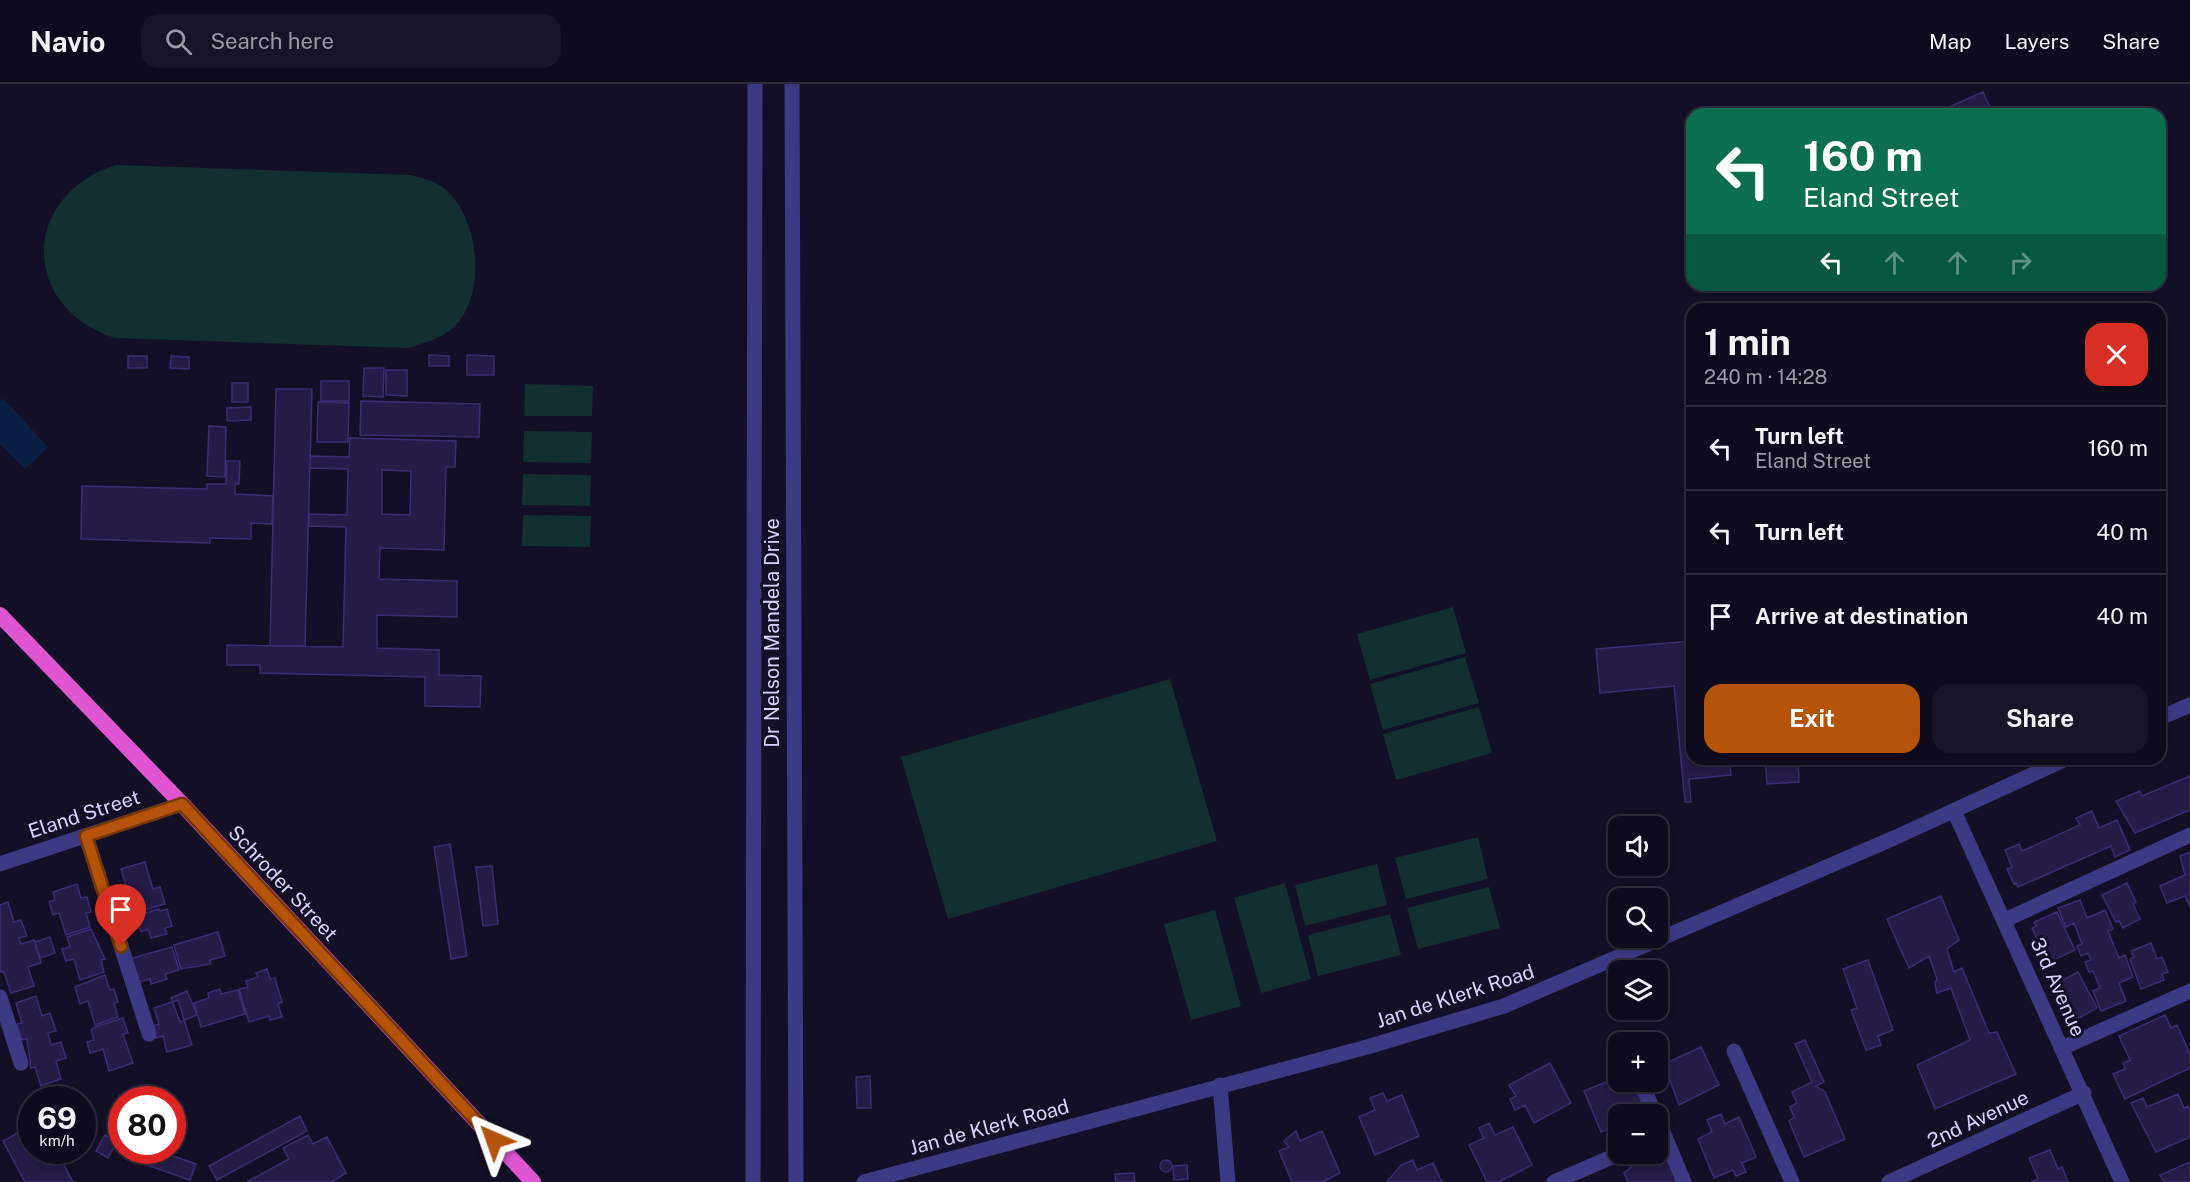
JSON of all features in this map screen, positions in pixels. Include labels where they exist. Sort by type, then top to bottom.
[{"type":"highway","name":"Schroder Street","points":[[0,615],[182,804],[533,1182]]},
{"type":"street","name":"Dr Nelson Mandela Drive","points":[[753,1182],[755,84]]},
{"type":"street","name":"Dr Nelson Mandela Drive","points":[[792,84],[795,1182]]},
{"type":"street","points":[[2166,715],[2190,705]]},
{"type":"street","name":"Jan de Klerk Road","points":[[864,1182],[1367,1047],[1504,1006],[1954,811],[2053,765]]},
{"type":"street","name":"Eland Street","points":[[0,864],[182,804]]},
{"type":"street","name":"3rd Avenue","points":[[1954,811],[2084,1093],[2122,1182]]},
{"type":"street","points":[[2005,920],[2190,835]]},
{"type":"street","points":[[86,836],[149,1034]]},
{"type":"street","points":[[2062,1048],[2190,991]]},
{"type":"street","points":[[0,997],[21,1063]]},
{"type":"street","points":[[1734,1051],[1792,1182]]},
{"type":"street","points":[[1220,1085],[1228,1182]]},
{"type":"street","name":"2nd Avenue","points":[[1889,1182],[2084,1093]]},
{"type":"street","points":[[1668,1147],[1684,1182]]},
{"type":"street","points":[[1554,1182],[1608,1159]]},
{"type":"green space","points":[[116,165],[411,175],[428,180],[445,189],[457,202],[466,218],[475,256],[472,296],[465,313],[454,327],[438,338],[408,348],[115,338],[84,323],[61,302],[48,278],[44,251],[49,225],[62,200],[85,180]]},
{"type":"green space","points":[[525,384],[593,386],[592,416],[524,416]]},
{"type":"green space","points":[[524,431],[592,432],[591,463],[523,462]]},
{"type":"green space","points":[[523,474],[591,475],[590,506],[522,505]]},
{"type":"green space","points":[[523,515],[591,516],[590,547],[522,546]]},
{"type":"green space","points":[[1453,607],[1466,653],[1370,680],[1357,634]]},
{"type":"green space","points":[[1465,657],[1479,703],[1383,730],[1370,684]]},
{"type":"green space","points":[[1170,679],[1217,841],[948,919],[901,757]]},
{"type":"green space","points":[[1479,707],[1492,753],[1396,780],[1383,734]]},
{"type":"green space","points":[[1478,837],[1488,879],[1406,899],[1395,858]]},
{"type":"green space","points":[[1377,864],[1387,905],[1305,926],[1295,885]]},
{"type":"green space","points":[[1285,883],[1311,979],[1261,993],[1234,898]]},
{"type":"green space","points":[[1489,887],[1500,928],[1418,949],[1407,908]]},
{"type":"green space","points":[[1215,910],[1241,1006],[1191,1020],[1164,924]]},
{"type":"green space","points":[[1390,914],[1401,955],[1318,976],[1308,935]]},
{"type":"water","points":[[3,398],[48,447],[25,469],[0,444],[0,401]]},
{"type":"building","points":[[1983,92],[1990,108],[1950,108]]},
{"type":"building","points":[[429,355],[449,356],[449,366],[429,366]]},
{"type":"building","points":[[467,355],[494,356],[494,375],[467,375]]},
{"type":"building","points":[[128,356],[147,356],[147,368],[128,368]]},
{"type":"building","points":[[171,356],[189,357],[189,369],[170,368]]},
{"type":"building","points":[[364,368],[384,368],[383,397],[363,396]]},
{"type":"building","points":[[386,370],[407,370],[407,396],[386,395]]},
{"type":"building","points":[[321,381],[349,381],[349,401],[321,401]]},
{"type":"building","points":[[232,383],[248,383],[248,402],[232,402]]},
{"type":"building","points":[[276,389],[312,389],[305,646],[270,646]]},
{"type":"building","points":[[361,401],[480,404],[479,437],[360,435]]},
{"type":"building","points":[[318,402],[349,403],[348,442],[317,442]]},
{"type":"building","points":[[251,407],[251,420],[227,421],[227,408]]},
{"type":"building","points":[[209,426],[226,427],[225,477],[207,476]]},
{"type":"building","points":[[350,438],[456,441],[455,467],[446,467],[444,550],[380,548],[379,579],[457,581],[457,617],[377,615],[377,648],[439,650],[439,675],[481,676],[480,707],[425,706],[425,677],[260,673],[260,665],[227,665],[227,645],[343,647],[346,527],[309,526],[309,514],[347,515],[348,469],[310,468],[310,456],[349,457]],"holes":[[[382,470],[411,471],[410,515],[382,514]]]},
{"type":"building","points":[[227,461],[240,461],[239,484],[235,484],[235,494],[273,496],[272,524],[251,523],[251,539],[210,538],[210,543],[81,539],[82,486],[207,489],[207,484],[226,484]]},
{"type":"building","points":[[1686,642],[1686,765],[1730,765],[1731,775],[1689,779],[1691,802],[1685,802],[1674,686],[1600,693],[1596,649]]},
{"type":"building","points":[[1765,765],[1798,765],[1799,782],[1767,784]]},
{"type":"building","points":[[2190,776],[2190,810],[2135,833],[2116,801],[2140,791],[2142,796]]},
{"type":"building","points":[[2092,811],[2099,828],[2117,820],[2130,850],[2115,857],[2111,846],[2018,887],[2016,883],[2014,884],[2007,869],[2012,867],[2005,850],[2019,844],[2022,851],[2080,825],[2076,818]]},
{"type":"building","points":[[450,844],[467,956],[451,959],[434,847]]},
{"type":"building","points":[[2190,852],[2190,907],[2185,896],[2167,903],[2160,886],[2185,875],[2180,856]]},
{"type":"building","points":[[145,862],[153,889],[160,887],[165,904],[134,913],[130,899],[125,900],[121,887],[126,886],[121,869]]},
{"type":"building","points":[[492,866],[498,924],[483,926],[476,867]]},
{"type":"building","points":[[2127,883],[2136,902],[2133,904],[2140,919],[2123,928],[2119,921],[2116,922],[2102,895]]},
{"type":"building","points":[[77,884],[81,898],[87,897],[91,912],[86,913],[90,927],[66,935],[59,913],[53,915],[49,902],[55,900],[53,892]]},
{"type":"building","points":[[1941,896],[1959,940],[1947,949],[1954,972],[1962,968],[1989,1033],[1997,1032],[2016,1074],[1935,1109],[1917,1065],[1970,1040],[1951,988],[1937,993],[1935,983],[1937,979],[1929,956],[1909,968],[1887,919]]},
{"type":"building","points":[[2080,900],[2087,918],[2105,910],[2113,929],[2108,931],[2119,958],[2125,955],[2133,977],[2119,983],[2126,1001],[2101,1011],[2093,991],[2100,988],[2093,971],[2089,972],[2085,962],[2091,960],[2088,953],[2081,956],[2077,946],[2082,944],[2074,923],[2066,927],[2058,908]]},
{"type":"building","points":[[8,902],[14,922],[21,920],[27,936],[19,938],[21,944],[34,940],[41,963],[28,967],[34,986],[11,993],[4,972],[1,972],[0,968],[0,905]]},
{"type":"building","points":[[159,909],[160,911],[167,909],[172,926],[165,928],[167,934],[151,938],[148,929],[141,932],[136,916]]},
{"type":"building","points":[[2057,912],[2075,950],[2048,963],[2032,928],[2036,926],[2034,922]]},
{"type":"building","points":[[91,929],[105,959],[101,960],[104,972],[80,980],[74,959],[66,961],[62,949],[70,947],[67,937]]},
{"type":"building","points":[[218,932],[225,956],[210,960],[211,964],[181,969],[174,945]]},
{"type":"building","points":[[50,937],[55,953],[40,958],[35,942]]},
{"type":"building","points":[[2151,943],[2157,959],[2162,957],[2168,972],[2162,974],[2164,980],[2141,989],[2130,959],[2134,957],[2131,951]]},
{"type":"building","points":[[172,947],[179,970],[165,974],[167,979],[151,984],[150,979],[136,983],[129,959]]},
{"type":"building","points":[[1868,960],[1893,1030],[1878,1036],[1881,1045],[1866,1050],[1851,1010],[1857,1008],[1843,969]]},
{"type":"building","points":[[267,969],[270,979],[275,978],[282,1002],[278,1004],[282,1017],[270,1020],[269,1016],[249,1022],[239,989],[248,987],[246,981],[258,977],[256,973]]},
{"type":"building","points":[[2078,972],[2097,1008],[2077,1019],[2075,1014],[2071,1016],[2062,1000],[2067,998],[2059,982]]},
{"type":"building","points":[[105,975],[110,990],[114,989],[118,1002],[114,1003],[118,1017],[95,1025],[88,1001],[80,1004],[75,987]]},
{"type":"building","points":[[220,989],[221,994],[238,990],[245,1014],[201,1027],[194,1003],[209,998],[208,993]]},
{"type":"building","points":[[187,991],[197,1015],[180,1022],[171,998]]},
{"type":"building","points":[[36,996],[42,1016],[50,1013],[56,1031],[48,1033],[51,1045],[61,1042],[66,1058],[56,1061],[61,1079],[41,1086],[35,1067],[31,1068],[27,1039],[22,1040],[17,1024],[22,1023],[16,1003]]},
{"type":"building","points":[[178,1000],[192,1045],[167,1052],[163,1036],[156,1038],[153,1026],[159,1024],[154,1008]]},
{"type":"building","points":[[2165,1015],[2171,1028],[2177,1025],[2190,1054],[2190,1068],[2125,1099],[2113,1074],[2125,1069],[2123,1063],[2130,1060],[2119,1036]]},
{"type":"building","points":[[123,1018],[128,1033],[123,1034],[133,1063],[109,1071],[103,1049],[90,1053],[87,1042],[94,1040],[91,1030],[95,1027]]},
{"type":"building","points":[[1805,1040],[1824,1082],[1816,1086],[1825,1092],[1845,1139],[1804,1157],[1789,1121],[1794,1117],[1790,1107],[1797,1103],[1792,1092],[1812,1082],[1795,1044]]},
{"type":"building","points":[[1701,1047],[1719,1085],[1679,1105],[1668,1075],[1668,1062]]},
{"type":"building","points":[[1550,1063],[1571,1103],[1534,1123],[1525,1105],[1515,1110],[1510,1099],[1516,1096],[1509,1085]]},
{"type":"building","points":[[870,1076],[871,1108],[857,1108],[856,1077]]},
{"type":"building","points":[[1608,1081],[1608,1092],[1637,1092],[1642,1104],[1608,1104],[1608,1129],[1601,1132],[1584,1091]]},
{"type":"building","points":[[1383,1093],[1387,1101],[1402,1095],[1419,1136],[1375,1155],[1359,1117],[1375,1110],[1370,1098]]},
{"type":"building","points":[[2178,1094],[2184,1108],[2188,1106],[2190,1110],[2190,1137],[2156,1152],[2131,1103],[2143,1098],[2147,1107]]},
{"type":"building","points":[[1721,1114],[1725,1124],[1739,1117],[1756,1157],[1742,1163],[1746,1172],[1736,1176],[1733,1170],[1714,1178],[1698,1139],[1712,1132],[1707,1120]]},
{"type":"building","points":[[300,1116],[307,1131],[217,1180],[209,1166]]},
{"type":"building","points":[[1489,1123],[1495,1135],[1513,1127],[1532,1165],[1499,1182],[1487,1182],[1469,1145],[1484,1138],[1479,1128]]},
{"type":"building","points":[[1296,1131],[1300,1141],[1322,1131],[1340,1173],[1323,1182],[1292,1182],[1279,1151],[1289,1147],[1284,1141]]},
{"type":"building","points":[[18,1133],[18,1164],[63,1164],[73,1182],[25,1182],[3,1141]]},
{"type":"building","points":[[105,1135],[108,1137],[108,1158],[96,1151]]},
{"type":"building","points":[[308,1135],[313,1144],[327,1137],[346,1173],[332,1182],[247,1182],[289,1159],[283,1148]]},
{"type":"building","points":[[2050,1150],[2058,1169],[2062,1167],[2068,1182],[2031,1182],[2038,1179],[2029,1158]]},
{"type":"building","points":[[1668,1155],[1680,1182],[1628,1182],[1624,1173],[1635,1164],[1668,1164]]},
{"type":"building","points":[[186,1160],[196,1164],[190,1180],[144,1164],[186,1164]]},
{"type":"building","points":[[1168,1160],[1172,1166],[1168,1172],[1164,1172],[1160,1164]]},
{"type":"building","points":[[1413,1160],[1417,1170],[1433,1163],[1442,1182],[1387,1182],[1401,1165]]},
{"type":"building","points":[[2190,1162],[2190,1182],[2164,1182],[2160,1175]]},
{"type":"building","points":[[1187,1165],[1188,1179],[1174,1180],[1173,1166]]},
{"type":"building","points":[[1134,1173],[1135,1182],[1116,1182],[1115,1174]]},
{"type":"route","points":[[121,946],[86,836],[182,804],[494,1140]]}]
